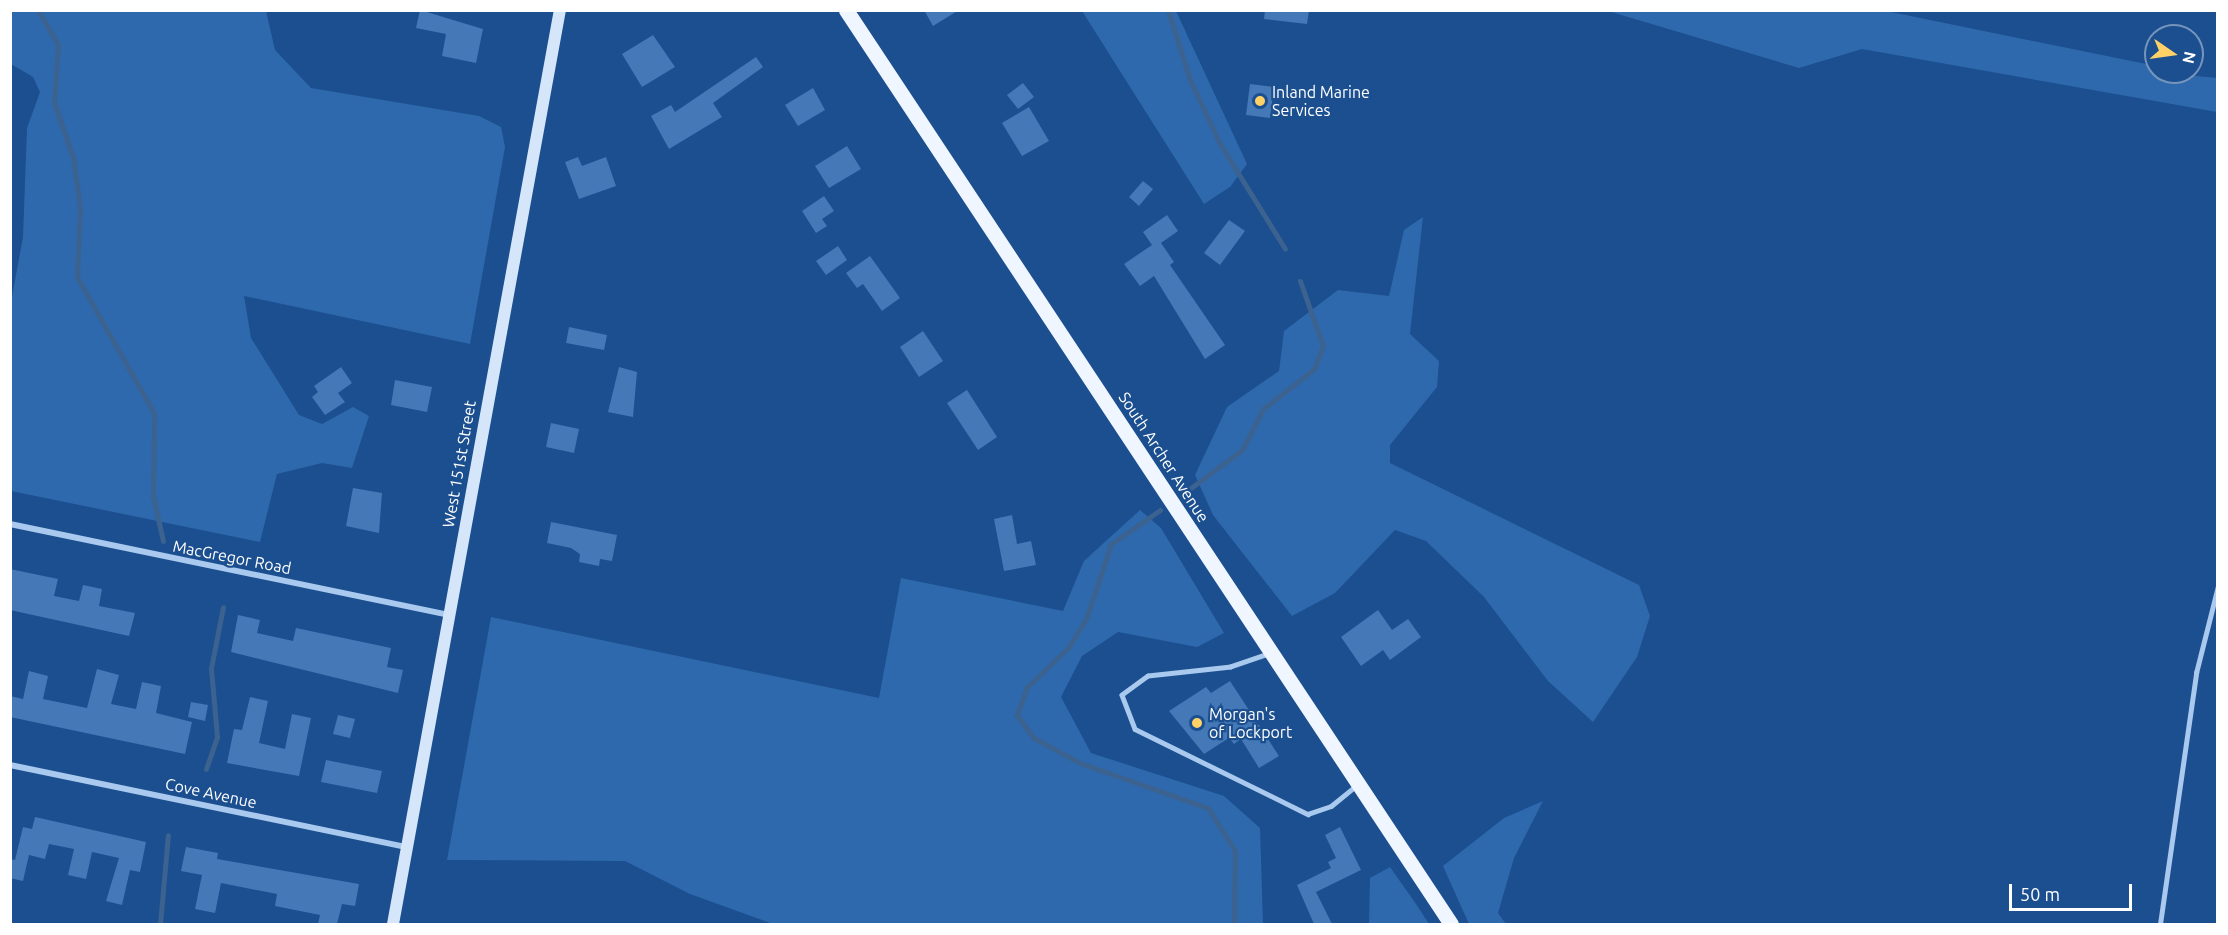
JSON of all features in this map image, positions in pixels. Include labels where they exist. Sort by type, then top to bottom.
[{"type":"main road","name":"South Archer Avenue","points":[[846,10],[1451,924]]},
{"type":"street","name":"West 151st Street","points":[[393,924],[560,10]]},
{"type":"street","name":"MacGregor Road","points":[[10,524],[449,615]]},
{"type":"street","name":"Cove Avenue","points":[[10,765],[407,847]]},
{"type":"lane","points":[[2160,924],[2196,673],[2217,586]]},
{"type":"lane","points":[[1270,653],[1232,667],[1148,676],[1122,695],[1135,729],[1308,814],[1331,806],[1358,784]]},
{"type":"shaded area","points":[[11,10],[266,11],[275,50],[311,88],[479,116],[501,127],[505,147],[470,344],[244,296],[251,338],[299,415],[322,424],[353,407],[369,416],[352,468],[322,463],[277,474],[260,542],[11,491],[11,302],[23,237],[27,128],[40,92],[33,77],[11,64]]},
{"type":"shaded area","points":[[1082,11],[1176,11],[1247,164],[1230,187],[1204,204]]},
{"type":"shaded area","points":[[1608,11],[1886,11],[2144,64],[2144,84],[2204,84],[2204,77],[2217,78],[2217,112],[1862,49],[1799,68]]},
{"type":"shaded area","points":[[1423,217],[1410,334],[1439,361],[1437,387],[1390,445],[1390,463],[1639,585],[1650,616],[1637,657],[1593,722],[1548,681],[1484,597],[1426,541],[1395,530],[1335,593],[1292,616],[1213,515],[1195,475],[1227,407],[1279,371],[1284,331],[1338,290],[1389,296],[1404,230]]},
{"type":"shaded area","points":[[1140,510],[1161,528],[1224,633],[1197,647],[1118,632],[1082,656],[1061,697],[1091,753],[1224,796],[1260,828],[1263,924],[773,924],[690,894],[625,861],[447,860],[491,617],[879,698],[901,578],[1063,611],[1084,561]]},
{"type":"shaded area","points":[[1543,801],[1514,858],[1498,913],[1506,924],[1469,924],[1443,866],[1504,818]]},
{"type":"shaded area","points":[[1390,867],[1429,924],[1369,924],[1370,878]]},
{"type":"building","points":[[420,10],[483,29],[476,63],[442,56],[446,34],[416,28]]},
{"type":"building","points":[[924,10],[959,10],[933,26]]},
{"type":"building","points":[[1265,10],[1309,10],[1307,24],[1264,19]]},
{"type":"building","points":[[653,35],[675,67],[642,87],[622,54]]},
{"type":"building","points":[[756,57],[763,67],[713,103],[722,117],[669,149],[651,116],[671,105],[675,112]]},
{"type":"building","points":[[1023,83],[1034,97],[1018,109],[1007,95]]},
{"type":"building","name":"Inland Marine Services","points":[[1250,84],[1274,87],[1270,118],[1246,115]]},
{"type":"building","points":[[813,88],[825,110],[798,126],[785,105]]},
{"type":"building","points":[[1029,107],[1049,141],[1022,156],[1002,123]]},
{"type":"building","points":[[847,146],[861,169],[829,188],[815,166]]},
{"type":"building","points":[[578,157],[582,166],[606,157],[616,186],[579,199],[565,162]]},
{"type":"building","points":[[1143,181],[1153,189],[1139,206],[1129,197]]},
{"type":"building","points":[[824,196],[834,211],[822,219],[827,226],[816,233],[802,211]]},
{"type":"building","points":[[1167,215],[1178,231],[1161,243],[1174,262],[1170,265],[1225,345],[1205,359],[1154,276],[1140,286],[1124,264],[1152,245],[1143,232]]},
{"type":"building","points":[[1229,220],[1245,231],[1220,265],[1204,253]]},
{"type":"building","points":[[838,246],[847,260],[826,275],[816,261]]},
{"type":"building","points":[[870,256],[900,298],[882,311],[863,284],[857,288],[846,273]]},
{"type":"building","points":[[569,327],[607,335],[604,350],[566,343]]},
{"type":"building","points":[[923,331],[943,361],[919,377],[900,347]]},
{"type":"building","points":[[341,367],[352,383],[338,393],[345,402],[325,415],[312,397],[318,392],[314,386]]},
{"type":"building","points":[[619,367],[637,372],[633,417],[608,412]]},
{"type":"building","points":[[395,380],[432,387],[427,412],[391,405]]},
{"type":"building","points":[[967,390],[997,437],[978,450],[947,403]]},
{"type":"building","points":[[551,423],[579,429],[574,453],[546,447]]},
{"type":"building","points":[[353,488],[382,493],[379,533],[346,526]]},
{"type":"building","points":[[1012,515],[1017,544],[1031,541],[1036,565],[1004,571],[994,519]]},
{"type":"building","points":[[551,522],[617,535],[612,561],[600,559],[599,566],[579,562],[580,554],[571,548],[547,543]]},
{"type":"building","points":[[10,569],[58,579],[54,596],[79,601],[83,585],[102,589],[99,606],[135,613],[129,636],[10,610]]},
{"type":"building","points":[[1378,610],[1392,630],[1408,619],[1421,637],[1390,660],[1383,650],[1361,666],[1341,637]]},
{"type":"building","points":[[238,615],[260,620],[257,633],[293,641],[296,628],[391,648],[387,667],[403,670],[398,693],[231,652]]},
{"type":"building","points":[[97,669],[119,675],[111,704],[136,709],[142,682],[161,686],[156,713],[192,722],[185,754],[10,717],[10,696],[23,699],[29,671],[48,676],[43,699],[87,708]]},
{"type":"building","name":"Morgan's of Lockport","points":[[1230,681],[1279,756],[1259,768],[1241,739],[1234,744],[1229,738],[1204,754],[1169,711],[1206,687],[1211,693]]},
{"type":"building","points":[[250,697],[268,701],[259,743],[285,749],[292,714],[311,718],[299,776],[227,763],[234,729],[242,730]]},
{"type":"building","points":[[191,702],[208,705],[205,721],[188,717]]},
{"type":"building","points":[[338,715],[355,719],[350,738],[333,734]]},
{"type":"building","points":[[326,760],[382,771],[377,793],[321,782]]},
{"type":"building","points":[[35,817],[146,842],[140,872],[130,870],[122,905],[106,901],[119,858],[92,852],[86,879],[68,875],[74,849],[49,844],[45,859],[29,855],[23,881],[10,878],[10,859],[15,860],[23,827],[32,829]]},
{"type":"building","points":[[1340,827],[1361,870],[1316,892],[1332,924],[1314,924],[1297,885],[1331,868],[1328,862],[1336,858],[1325,835]]},
{"type":"building","points":[[186,847],[218,853],[217,859],[359,884],[355,906],[342,904],[337,924],[318,924],[320,915],[275,906],[277,894],[221,883],[215,913],[195,909],[202,875],[181,871]]},
{"type":"waterway","points":[[38,10],[58,44],[54,102],[73,158],[80,207],[77,277],[154,413],[153,496],[163,541]]},
{"type":"waterway","points":[[1168,10],[1190,80],[1220,144],[1285,249]]},
{"type":"waterway","points":[[1184,493],[1242,450],[1263,409],[1314,369],[1323,346],[1300,281]]},
{"type":"waterway","points":[[1160,510],[1111,544],[1086,619],[1068,648],[1027,687],[1017,715],[1034,738],[1080,763],[1208,808],[1235,851],[1234,924]]},
{"type":"waterway","points":[[206,769],[217,737],[211,668],[223,607]]},
{"type":"waterway","points":[[160,924],[168,835]]},
{"type":"place","name":"Inland Marine Services","points":[[1260,101]]},
{"type":"place","name":"Morgan's of Lockport","points":[[1197,723]]}]
